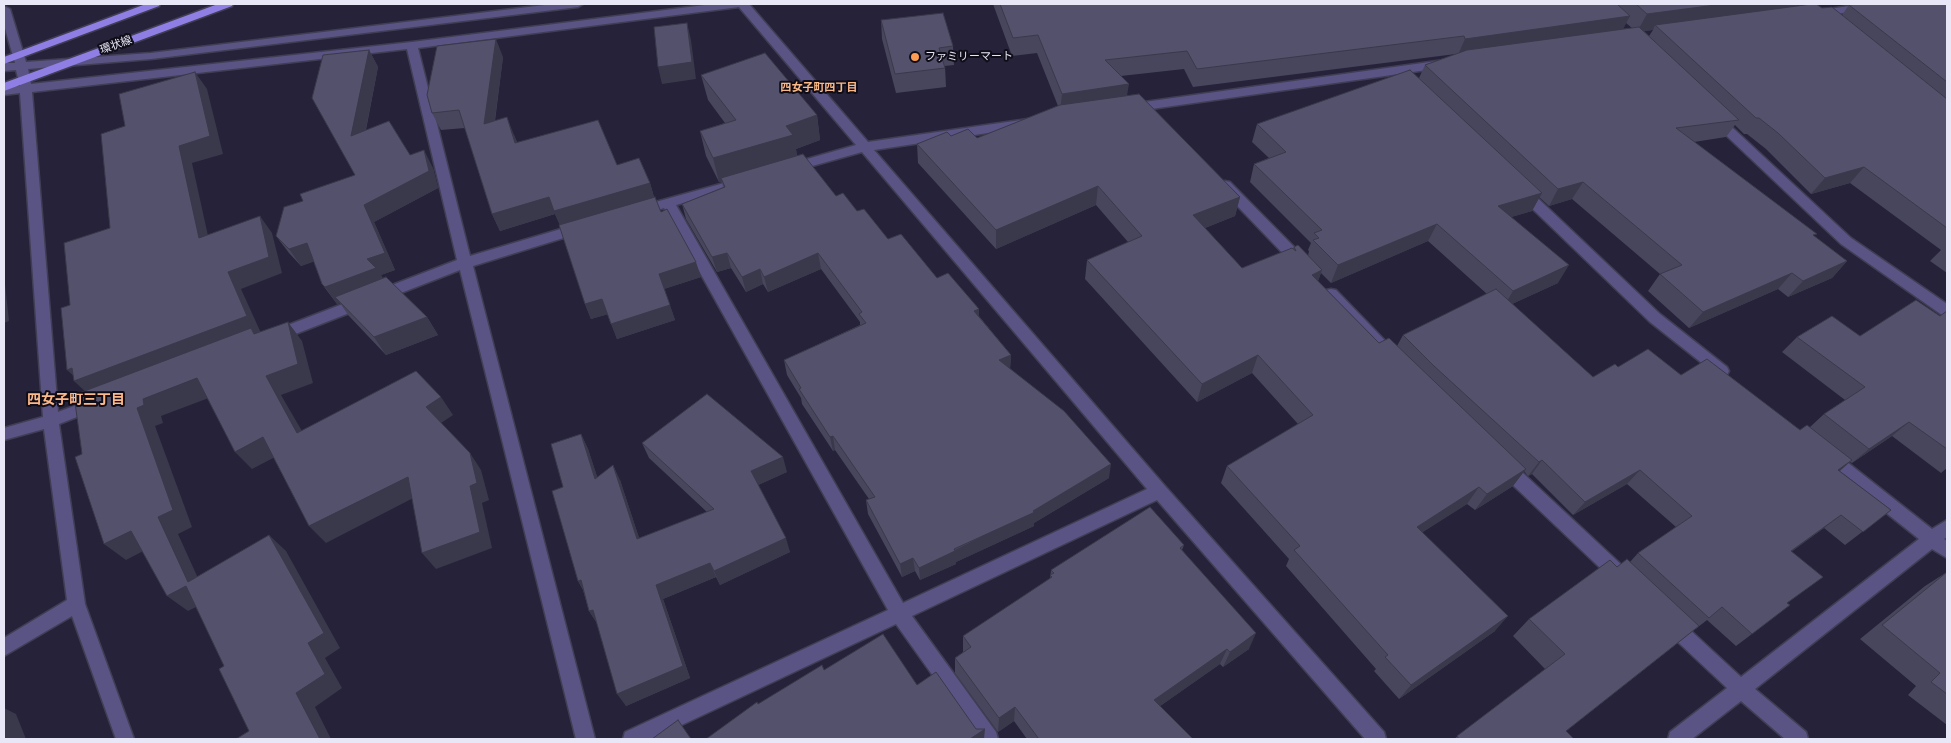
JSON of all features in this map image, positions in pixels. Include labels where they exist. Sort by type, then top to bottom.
[{"type":"main road","name":"環状線","points":[[22,72],[155,4]]},
{"type":"main road","name":"環状線","points":[[4,60],[22,72],[68,62],[228,4]]},
{"type":"street","points":[[68,62],[161,55],[578,4]]},
{"type":"street","points":[[4,68],[22,72],[412,45],[737,4]]},
{"type":"street","points":[[743,4],[1159,491],[1377,739]]},
{"type":"street","points":[[1799,16],[1882,4]]},
{"type":"street","points":[[4,9],[22,72],[51,421],[76,604],[124,739]]},
{"type":"street","points":[[1818,13],[1834,26]]},
{"type":"street","points":[[412,45],[465,263],[586,739]]},
{"type":"street","points":[[1119,110],[1455,62]]},
{"type":"street","points":[[1396,70],[1410,84]]},
{"type":"street","points":[[4,89],[22,72]]},
{"type":"street","points":[[1148,105],[1162,119]]},
{"type":"street","points":[[1710,113],[1846,241],[1947,311]]},
{"type":"street","points":[[780,171],[864,147],[1040,121]]},
{"type":"street","points":[[1216,176],[1406,372]]},
{"type":"street","points":[[631,214],[752,179]]},
{"type":"street","points":[[1511,180],[1656,318],[1732,379]]},
{"type":"street","points":[[668,202],[899,613],[990,739]]},
{"type":"street","points":[[262,340],[465,263],[594,224]]},
{"type":"street","points":[[4,434],[51,421],[106,400]]},
{"type":"street","points":[[1816,447],[1947,551]]},
{"type":"street","points":[[1491,453],[1633,588]]},
{"type":"street","points":[[632,739],[1159,491]]},
{"type":"street","points":[[1677,739],[1947,526]]},
{"type":"street","points":[[4,648],[76,604]]},
{"type":"street","points":[[1662,614],[1740,688],[1799,739]]},
{"type":"building","points":[[1000,4],[1617,4],[1630,16],[1465,39],[1464,36],[1197,69],[1187,51],[1105,60],[1129,84],[1062,94],[1038,35],[1013,38]]},
{"type":"building","points":[[1636,4],[1723,4],[1647,14]]},
{"type":"building","points":[[1812,4],[1822,8],[1832,7],[1947,99],[1947,228],[1864,167],[1825,178],[1778,133],[1759,118],[1756,118],[1655,25]]},
{"type":"building","points":[[1947,4],[1947,82],[1849,5]]},
{"type":"building","points":[[943,13],[953,46],[939,48],[945,68],[895,74],[881,20]]},
{"type":"building","points":[[687,23],[692,62],[658,67],[654,27]]},
{"type":"building","points":[[1639,27],[1739,120],[1676,128],[1817,234],[1813,235],[1847,261],[1803,281],[1792,273],[1703,312],[1660,274],[1682,265],[1583,182],[1558,189],[1425,65],[1467,50]]},
{"type":"building","points":[[496,39],[484,124],[507,117],[515,143],[598,120],[617,165],[639,158],[650,183],[554,211],[549,197],[492,214],[459,110],[432,113],[427,95],[437,46]]},
{"type":"building","points":[[369,50],[351,136],[389,121],[410,155],[424,150],[429,171],[364,205],[385,253],[367,259],[376,268],[325,287],[322,284],[307,243],[289,249],[276,236],[284,207],[303,201],[300,194],[355,175],[312,98],[323,55]]},
{"type":"building","points":[[765,53],[817,115],[786,126],[793,135],[713,158],[700,131],[736,120],[701,75]]},
{"type":"building","points":[[1410,70],[1542,193],[1498,206],[1569,265],[1513,291],[1437,224],[1338,265],[1313,240],[1319,238],[1314,233],[1322,230],[1254,164],[1286,152],[1257,124]]},
{"type":"building","points":[[195,72],[210,136],[179,146],[199,238],[260,216],[269,257],[228,272],[247,316],[74,381],[72,368],[67,370],[61,308],[70,305],[64,243],[110,228],[101,134],[125,126],[119,94]]},
{"type":"building","points":[[1139,94],[1240,197],[1193,215],[1242,268],[1292,248],[1296,251],[1294,247],[1298,245],[1322,270],[1312,275],[1379,343],[1389,338],[1526,469],[1487,494],[1479,487],[1417,527],[1508,616],[1411,685],[1385,657],[1388,655],[1294,550],[1300,546],[1227,466],[1313,415],[1258,355],[1202,384],[1087,260],[1142,236],[1098,186],[996,230],[917,144],[947,132],[951,136],[968,129],[977,138],[1060,105]]},
{"type":"building","points":[[803,154],[836,196],[843,193],[857,211],[864,209],[888,239],[901,234],[937,278],[948,273],[979,309],[974,311],[1011,355],[999,360],[1064,411],[1111,464],[1033,511],[1035,512],[954,549],[955,551],[919,568],[913,558],[900,564],[866,500],[875,497],[833,436],[830,437],[799,389],[801,388],[784,360],[866,323],[859,314],[862,312],[818,253],[764,277],[760,269],[742,277],[727,253],[712,257],[682,204],[725,187],[721,178]]},
{"type":"building","points":[[655,197],[661,212],[667,209],[696,262],[659,274],[670,305],[611,324],[602,299],[585,304],[559,225]]},
{"type":"building","points":[[386,277],[427,317],[374,337],[335,297]]},
{"type":"building","points":[[1496,289],[1593,377],[1615,364],[1618,367],[1648,349],[1681,375],[1707,359],[1800,430],[1807,425],[1852,460],[1838,470],[1891,510],[1863,532],[1841,515],[1791,551],[1823,577],[1787,603],[1790,605],[1752,634],[1722,607],[1709,618],[1638,553],[1692,516],[1640,470],[1585,502],[1542,460],[1539,462],[1434,366],[1403,335]]},
{"type":"building","points":[[1916,300],[1940,316],[1947,311],[1947,449],[1909,422],[1869,449],[1824,414],[1865,387],[1797,337],[1832,316],[1860,336]]},
{"type":"building","points":[[288,322],[298,364],[266,376],[297,433],[416,371],[441,397],[426,407],[470,453],[477,483],[470,486],[480,532],[422,553],[408,477],[309,526],[263,437],[235,452],[197,378],[143,399],[144,405],[137,408],[173,510],[158,517],[188,582],[269,535],[324,633],[308,643],[325,674],[296,693],[320,739],[236,739],[249,731],[219,669],[224,666],[186,586],[167,596],[131,531],[104,544],[75,457],[82,454],[74,395],[251,328],[254,334]]},
{"type":"building","points":[[707,394],[783,457],[751,471],[786,538],[714,571],[710,563],[656,585],[683,666],[617,694],[593,610],[589,611],[581,580],[578,581],[552,491],[563,487],[551,444],[581,434],[595,479],[613,465],[637,539],[714,509],[642,443]]},
{"type":"building","points":[[1150,507],[1184,545],[1180,548],[1256,633],[1230,652],[1227,649],[1154,700],[1192,738],[1039,739],[1015,707],[999,718],[955,658],[971,647],[963,636],[1052,577],[1050,575],[1054,573],[1051,570]]},
{"type":"building","points":[[1627,559],[1699,626],[1566,731],[1574,739],[1459,739],[1457,736],[1565,654],[1529,619],[1610,560],[1617,567]]},
{"type":"building","points":[[1947,572],[1947,694],[1931,682],[1940,673],[1882,625]]},
{"type":"building","points":[[883,634],[917,685],[936,672],[976,729],[985,729],[970,739],[706,739],[757,702],[758,704],[822,665],[824,670]]},
{"type":"building","points":[[678,720],[691,739],[652,739]]},
{"type":"place","name":"ファミリーマート","points":[[915,57]]},
{"type":"district","name":"四女子町四丁目","points":[[819,88]]},
{"type":"district","name":"四女子町三丁目","points":[[76,400]]}]
